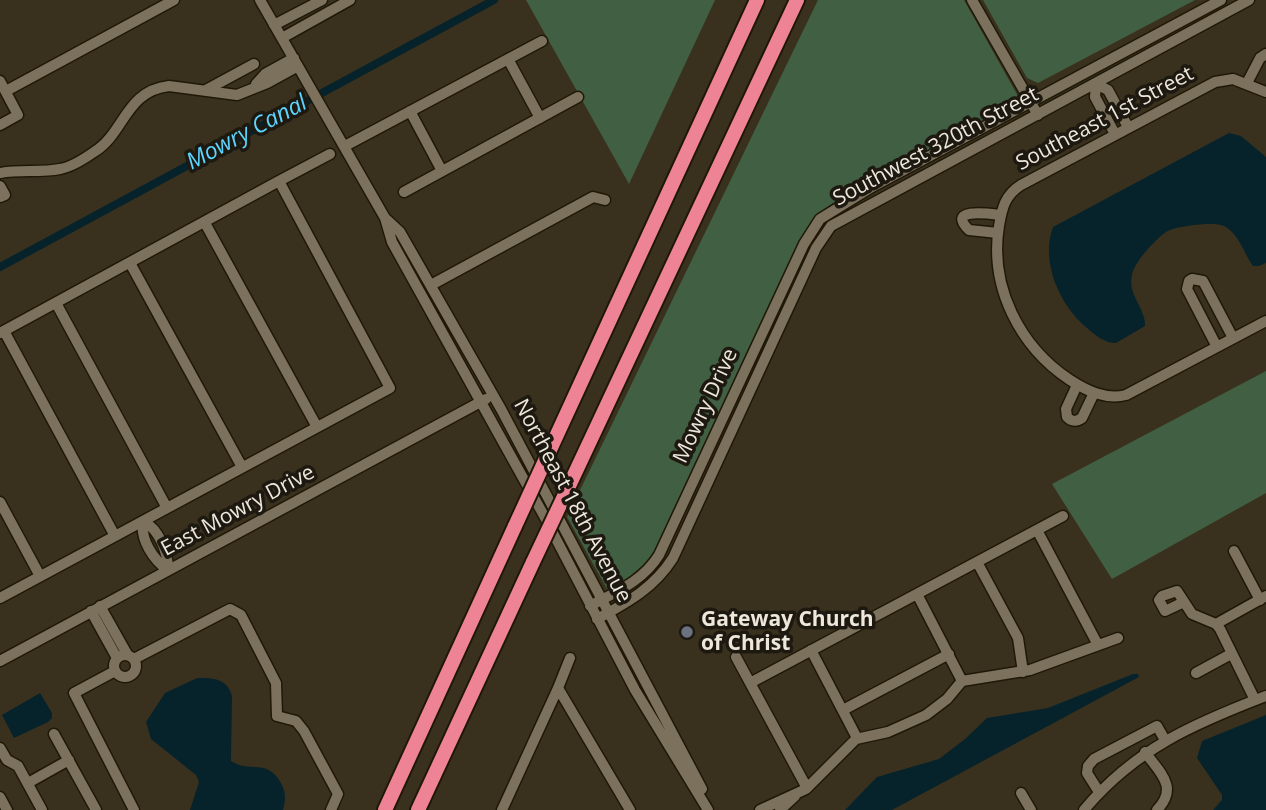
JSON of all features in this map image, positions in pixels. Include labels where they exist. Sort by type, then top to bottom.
[{"type":"highway","points":[[732,51],[741,19],[750,0]]},
{"type":"highway","points":[[386,810],[757,0]]},
{"type":"highway","points":[[418,810],[797,0]]},
{"type":"street","points":[[6,91],[174,0]]},
{"type":"street","name":"Northeast 18th Avenue","points":[[260,0],[385,218],[392,242],[656,726],[710,810]]},
{"type":"street","points":[[274,25],[321,0]]},
{"type":"street","points":[[282,38],[350,0]]},
{"type":"street","points":[[972,0],[1038,115]]},
{"type":"street","name":"Southwest 320th Street","points":[[839,205],[1221,0]]},
{"type":"street","name":"Southwest 320th Street","points":[[597,619],[647,589],[673,558],[816,248],[831,226],[1249,0]]},
{"type":"street","points":[[345,146],[542,41]]},
{"type":"street","points":[[1266,54],[1260,58],[1251,85],[1266,91]]},
{"type":"street","points":[[508,59],[540,118]]},
{"type":"street","points":[[0,173],[62,169],[92,154],[104,144],[137,100],[159,88],[169,86],[237,95],[250,90],[265,74],[296,62]]},
{"type":"street","points":[[206,90],[254,64]]},
{"type":"street","points":[[1089,70],[1096,84],[1095,97],[1115,134]]},
{"type":"street","name":"Southeast 1st Street","points":[[1217,347],[1126,395],[1113,397],[1086,389],[1046,361],[1018,326],[1000,279],[998,231],[1006,198],[1014,190],[1215,82],[1229,79],[1251,85]]},
{"type":"street","points":[[0,81],[18,115],[0,125]]},
{"type":"street","points":[[1096,84],[1108,90],[1128,127]]},
{"type":"street","points":[[404,192],[578,97]]},
{"type":"street","points":[[1104,113],[1116,106]]},
{"type":"street","points":[[410,111],[442,171]]},
{"type":"street","points":[[115,536],[2,332],[330,154]]},
{"type":"street","points":[[0,598],[390,388],[279,181]]},
{"type":"street","points":[[0,186],[5,195],[0,197]]},
{"type":"street","points":[[431,285],[593,197],[606,200]]},
{"type":"street","name":"Mowry Drive","points":[[590,606],[638,579],[659,555],[804,244],[820,219],[839,205]]},
{"type":"street","points":[[998,231],[969,230],[963,219],[972,212],[1001,215]]},
{"type":"street","name":"Northeast 18th Avenue","points":[[385,218],[400,232],[494,395],[668,723],[710,810]]},
{"type":"street","points":[[205,223],[317,427]]},
{"type":"street","points":[[131,263],[242,467]]},
{"type":"street","points":[[1233,338],[1203,281],[1189,281],[1187,289],[1217,347],[1266,321]]},
{"type":"street","points":[[56,303],[167,508]]},
{"type":"street","name":"East Mowry Drive","points":[[0,661],[494,395]]},
{"type":"street","points":[[0,502],[40,576]]},
{"type":"street","points":[[750,683],[1063,516]]},
{"type":"street","points":[[143,521],[152,526],[161,542],[168,556],[168,570]]},
{"type":"street","points":[[143,521],[141,531],[149,548],[157,563],[168,570]]},
{"type":"street","points":[[1037,530],[1098,645]]},
{"type":"street","points":[[149,548],[161,542]]},
{"type":"street","points":[[1216,624],[1263,598],[1234,551]]},
{"type":"street","points":[[977,562],[1017,638],[1023,672]]},
{"type":"street","points":[[917,594],[962,681]]},
{"type":"street","points":[[1184,602],[1194,616],[1216,624],[1222,631],[1255,700]]},
{"type":"street","points":[[95,609],[126,657],[137,666],[131,675],[124,677],[115,671],[114,664],[126,657],[230,609],[241,615],[276,683],[277,716],[296,721],[304,731],[338,794],[331,810]]},
{"type":"street","points":[[780,810],[857,738],[888,732],[915,722],[942,704],[962,681],[1023,672],[1118,638]]},
{"type":"street","points":[[811,650],[857,738]]},
{"type":"street","points":[[843,710],[949,654]]},
{"type":"street","points":[[1195,673],[1231,654]]},
{"type":"street","points":[[736,657],[802,791]]},
{"type":"street","points":[[502,810],[570,658]]},
{"type":"street","points":[[115,671],[74,693],[134,810]]},
{"type":"street","points":[[558,688],[630,810]]},
{"type":"street","points":[[1083,810],[1099,792],[1145,752],[1199,722],[1266,696]]},
{"type":"street","points":[[1099,792],[1087,772],[1092,761],[1157,726],[1165,740]]},
{"type":"street","points":[[54,734],[96,810]]},
{"type":"street","points":[[0,748],[3,762],[18,766],[42,810]]},
{"type":"street","points":[[1145,752],[1168,788],[1167,797],[1157,810]]},
{"type":"street","points":[[28,783],[69,760]]},
{"type":"street","points":[[760,810],[802,791]]},
{"type":"street","points":[[1021,793],[1031,810]]},
{"type":"street","points":[[0,797],[7,810]]},
{"type":"green space","points":[[526,0],[715,0],[629,184]]},
{"type":"green space","points":[[818,0],[964,0],[1018,96],[1017,105],[820,212],[803,234],[655,552],[628,581],[607,589],[567,517]]},
{"type":"green space","points":[[983,0],[1195,0],[1038,83],[1027,78]]},
{"type":"green space","points":[[1266,371],[1266,493],[1112,579],[1052,484]]},
{"type":"water","points":[[1229,133],[1241,136],[1266,157],[1266,263],[1253,266],[1237,239],[1224,226],[1204,224],[1166,232],[1146,252],[1132,275],[1132,289],[1143,313],[1145,326],[1116,343],[1100,338],[1068,308],[1055,282],[1049,254],[1053,227]]},
{"type":"water","points":[[1138,674],[1139,677],[892,810],[845,810],[877,777],[939,759],[987,718],[1048,708]]},
{"type":"water","points":[[197,678],[219,680],[230,690],[231,761],[238,765],[270,770],[281,783],[285,793],[283,810],[190,810],[199,782],[196,775],[151,739],[146,722],[165,693]]},
{"type":"water","points":[[40,693],[52,713],[52,718],[14,738],[2,715]]},
{"type":"water","points":[[1266,715],[1266,810],[1213,810],[1222,800],[1222,795],[1197,758],[1202,741]]},
{"type":"waterway","name":"Mowry Canal","points":[[0,267],[494,0]]},
{"type":"place","name":"Gateway Church of Christ","points":[[687,632]]}]
